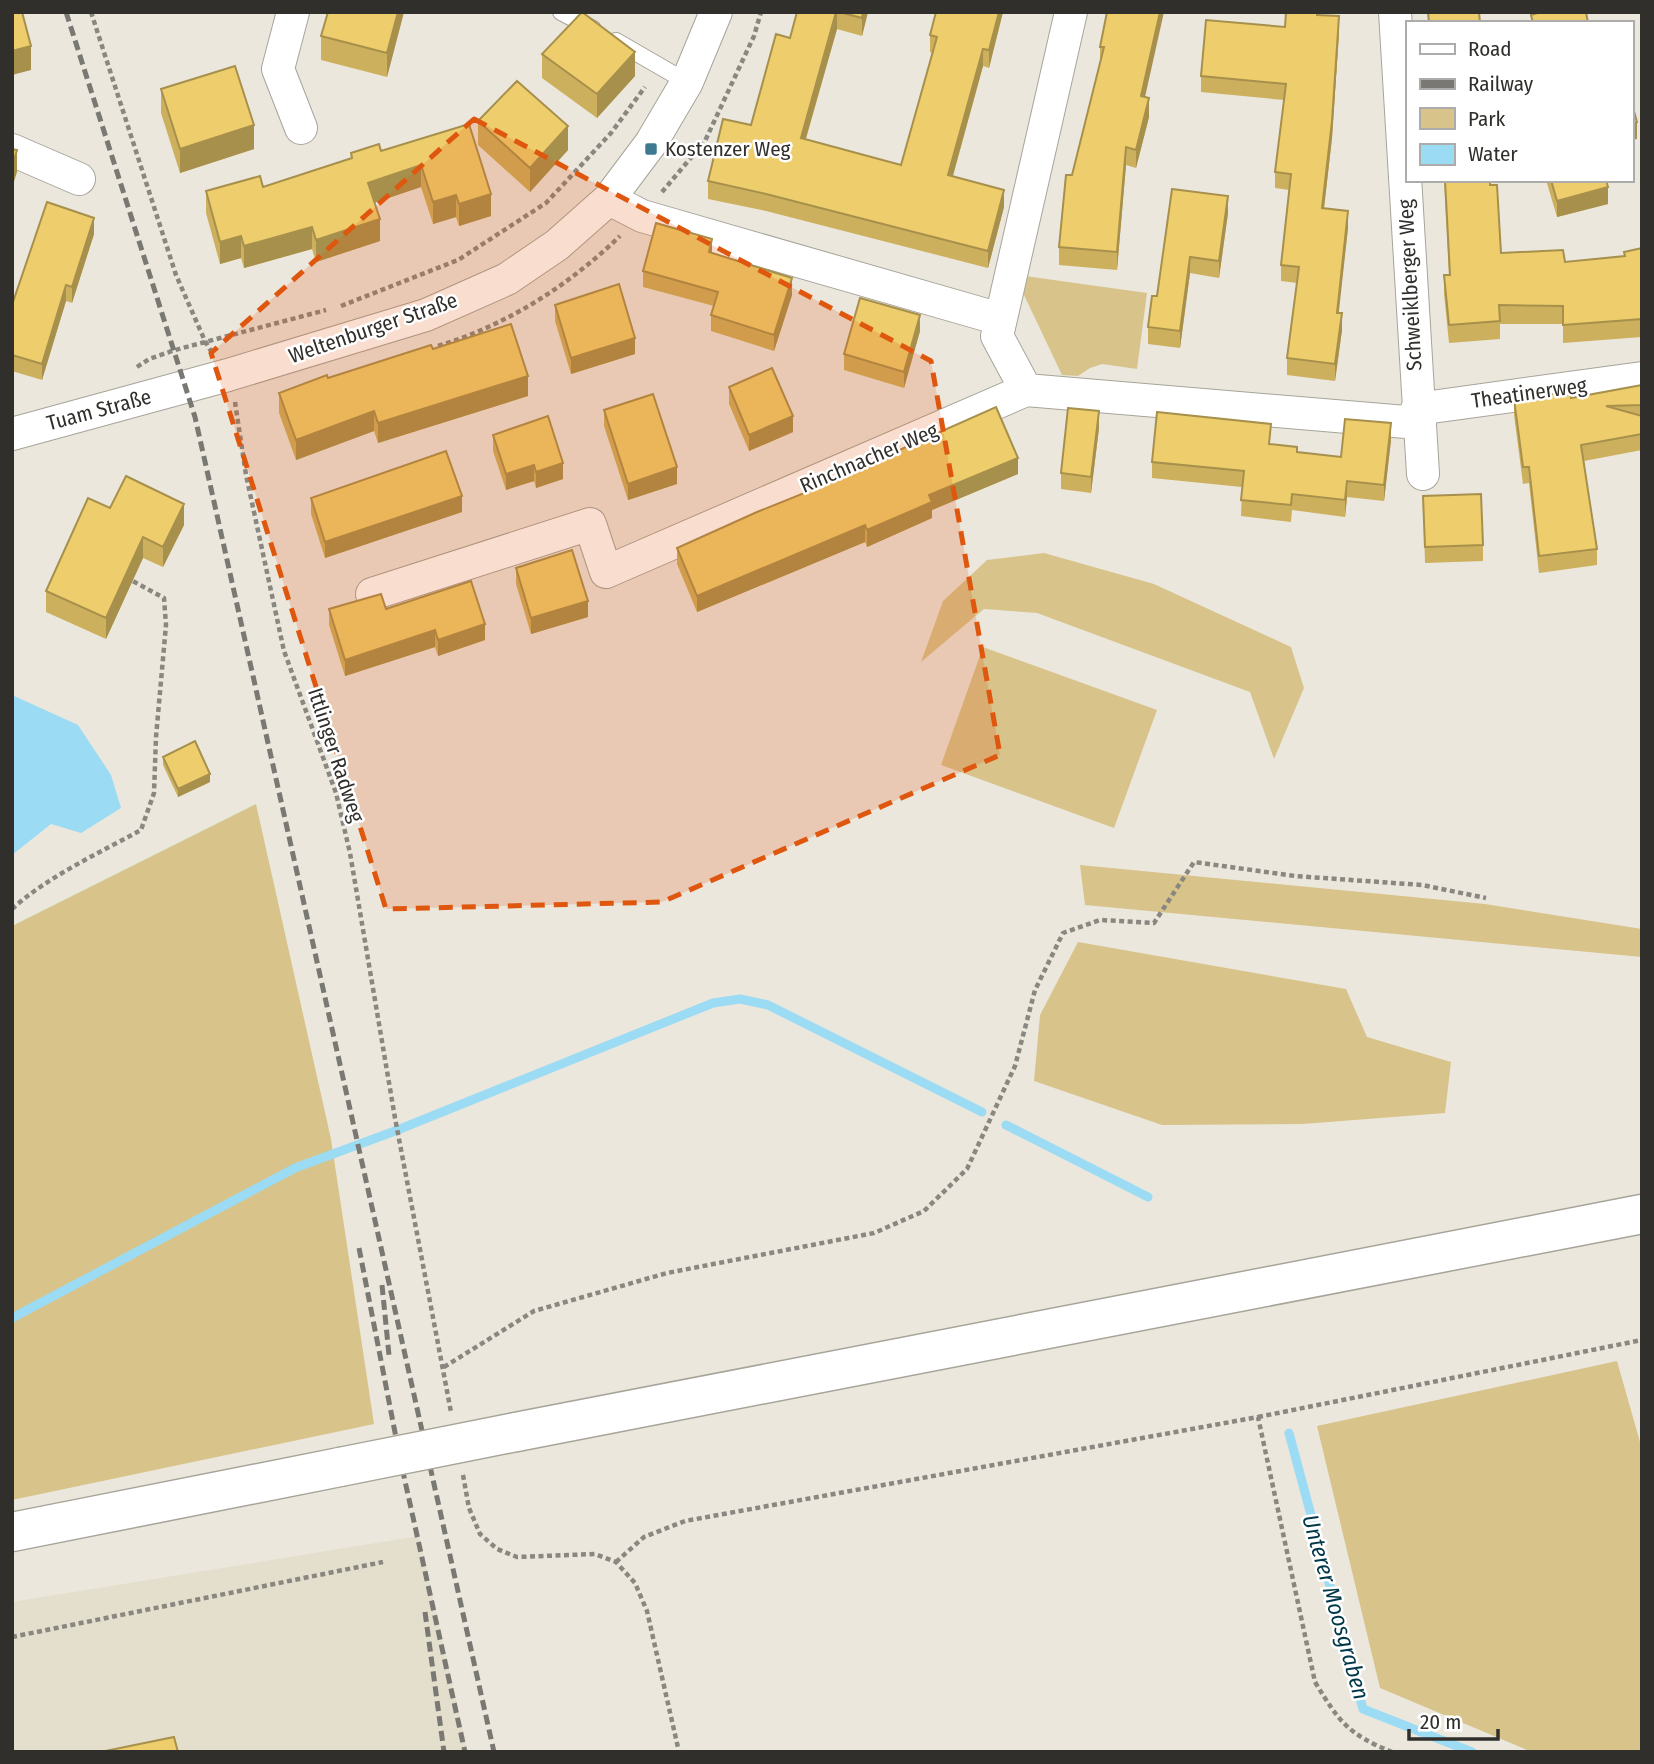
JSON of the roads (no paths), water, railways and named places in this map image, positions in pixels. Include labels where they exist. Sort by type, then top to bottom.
[{"type":"highway","points":[[12,1532],[1642,1214]]},
{"type":"street","points":[[293,12],[278,69],[301,128]]},
{"type":"street","name":"Weltenburger Straße","points":[[186,387],[426,314],[507,279],[557,245],[609,199],[651,143],[674,74],[716,12]]},
{"type":"street","points":[[1026,390],[997,336],[1071,12]]},
{"type":"street","name":"Schweiklberger Weg","points":[[1395,12],[1423,474]]},
{"type":"street","points":[[12,150],[79,179]]},
{"type":"street","points":[[609,199],[642,216],[1000,319]]},
{"type":"street","name":"Theatinerweg","points":[[1418,416],[1642,378]]},
{"type":"street","name":"Tuam Straße","points":[[12,434],[186,387]]},
{"type":"street","name":"Rinchnacher Weg","points":[[372,594],[590,524],[606,572],[1026,390],[1418,416]]},
{"type":"lane","points":[[561,12],[674,74]]},
{"type":"water","points":[[12,695],[78,725],[111,775],[121,808],[81,833],[51,824],[12,855]]},
{"type":"waterway","points":[[12,1318],[295,1168],[395,1131],[713,1003],[740,999],[768,1005],[982,1112]]},
{"type":"waterway","points":[[1006,1125],[1148,1197]]},
{"type":"waterway","name":"Unterer Moosgraben","points":[[1289,1433],[1363,1709],[1472,1752]]},
{"type":"railway","points":[[66,12],[195,417],[494,1752]]},
{"type":"railway","points":[[359,1248],[401,1463],[465,1752]]},
{"type":"railway","points":[[382,1285],[389,1355]]},
{"type":"railway","points":[[425,1612],[444,1752]]},
{"type":"place","name":"Kostenzer Weg","points":[[651,149]]}]
